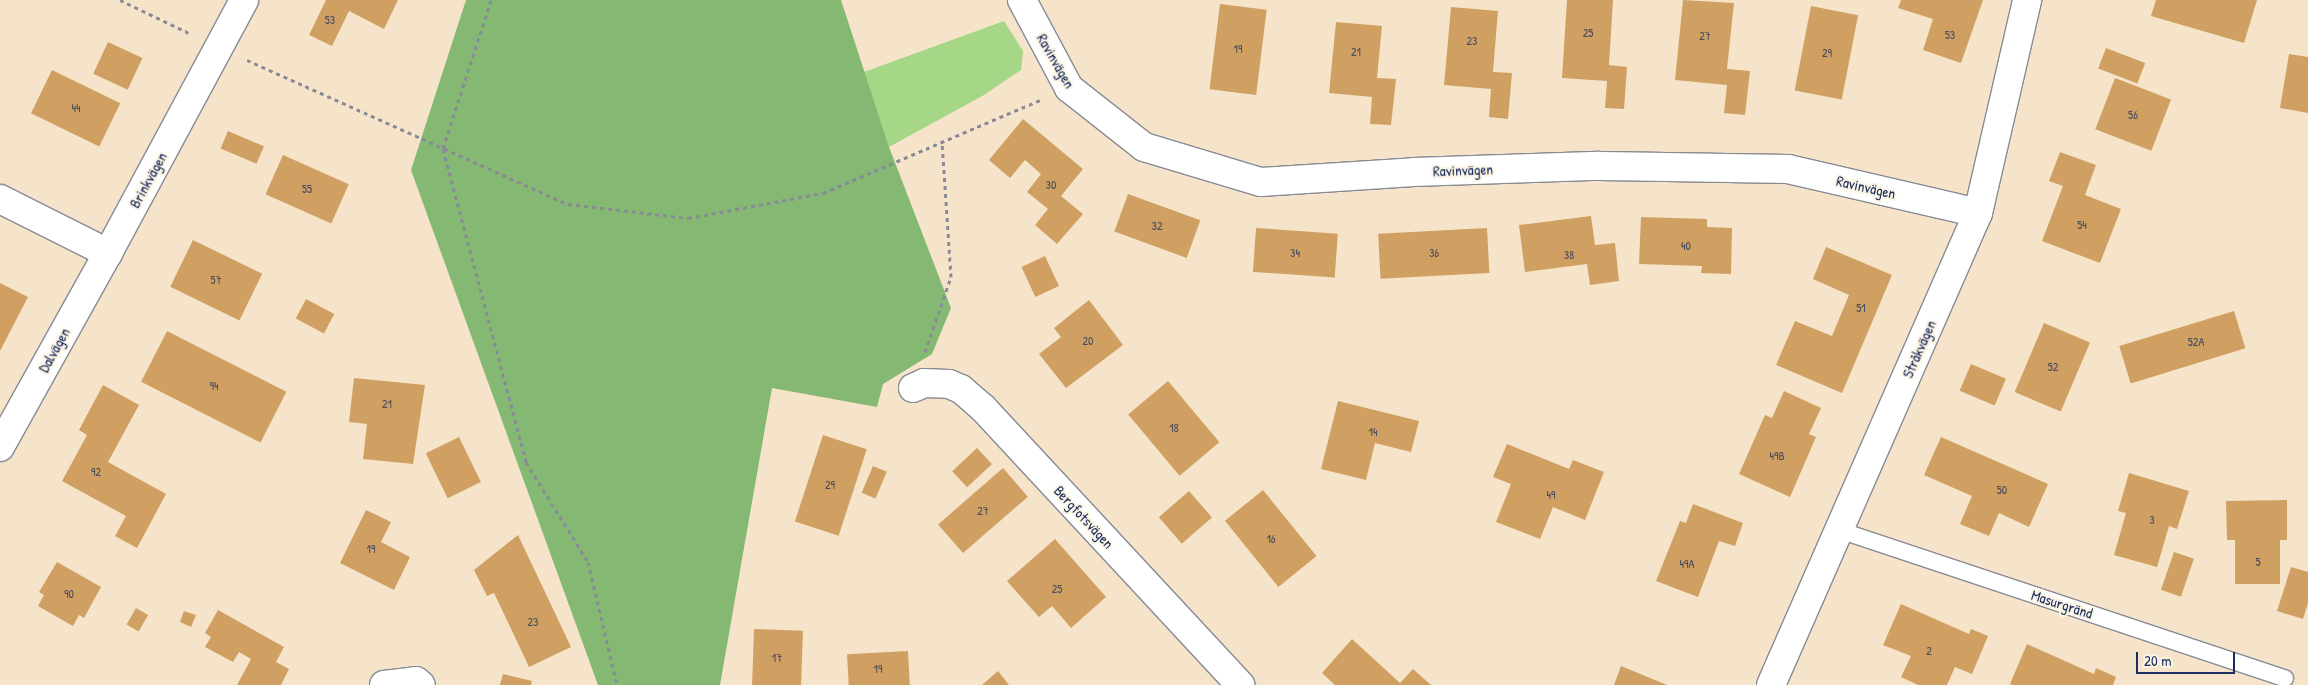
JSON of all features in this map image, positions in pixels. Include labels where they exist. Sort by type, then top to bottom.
[{"type":"street","name":"Brinkvägen","points":[[108,253],[220,48],[244,0]]},
{"type":"street","name":"Ravinvägen","points":[[1022,0],[1068,88],[1144,147],[1261,182],[1414,172],[1599,166],[1788,169],[1978,214]]},
{"type":"street","name":"Stråkvägen","points":[[1771,685],[1978,214],[2027,0]]},
{"type":"street","points":[[0,199],[108,253]]},
{"type":"street","name":"Dalvägen","points":[[0,447],[108,253]]},
{"type":"street","name":"Bergfotsvägen","points":[[913,388],[924,383],[949,384],[961,389],[983,408],[1240,685]]},
{"type":"street","points":[[384,685],[416,681],[421,685]]},
{"type":"lane","name":"Masurgränd","points":[[1839,530],[2285,678]]},
{"type":"path","points":[[120,0],[220,48],[568,204],[688,218],[823,193],[1068,88]]},
{"type":"path","points":[[491,0],[442,149],[526,462],[588,562],[617,685]]},
{"type":"path","points":[[913,388],[951,278],[942,142]]},
{"type":"green space","points":[[466,0],[841,0],[889,147],[951,308],[932,354],[883,384],[877,407],[772,388],[720,685],[598,685],[411,170]]},
{"type":"green space","points":[[1004,21],[1023,51],[1021,70],[984,95],[889,147],[864,72]]},
{"type":"building","points":[[326,0],[398,0],[384,29],[349,11],[332,46],[309,35]]},
{"type":"building","points":[[1567,0],[1613,0],[1609,65],[1627,67],[1624,109],[1605,108],[1607,81],[1562,78]]},
{"type":"building","points":[[1683,0],[1734,3],[1727,69],[1750,71],[1745,115],[1724,113],[1727,85],[1675,80]]},
{"type":"building","points":[[1901,0],[1983,0],[1961,63],[1923,50],[1933,19],[1898,8]]},
{"type":"building","points":[[2156,0],[2257,0],[2244,43],[2151,16]]},
{"type":"building","points":[[1220,4],[1267,10],[1256,95],[1210,89]]},
{"type":"building","points":[[1811,6],[1858,15],[1842,100],[1795,90]]},
{"type":"building","points":[[1451,7],[1498,11],[1493,72],[1512,73],[1508,119],[1489,117],[1491,89],[1444,85]]},
{"type":"building","points":[[1336,22],[1382,26],[1377,78],[1396,79],[1391,125],[1370,124],[1372,97],[1329,93]]},
{"type":"building","points":[[108,42],[142,58],[128,90],[93,74]]},
{"type":"building","points":[[2106,48],[2145,63],[2137,84],[2098,69]]},
{"type":"building","points":[[2289,54],[2308,57],[2308,113],[2280,108]]},
{"type":"building","points":[[52,70],[120,103],[99,146],[31,113]]},
{"type":"building","points":[[2115,78],[2171,100],[2151,151],[2095,129]]},
{"type":"building","points":[[1023,119],[1083,169],[1061,196],[1083,214],[1057,244],[1035,225],[1048,209],[1027,192],[1041,174],[1025,160],[1010,178],[989,160]]},
{"type":"building","points":[[228,131],[264,146],[256,164],[221,148]]},
{"type":"building","points":[[2060,152],[2096,165],[2085,195],[2121,209],[2100,263],[2042,241],[2063,186],[2049,181]]},
{"type":"building","points":[[283,155],[349,184],[331,224],[266,194]]},
{"type":"building","points":[[1128,194],[1200,220],[1187,258],[1114,232]]},
{"type":"building","points":[[1591,216],[1595,245],[1615,243],[1619,281],[1590,285],[1587,264],[1525,272],[1519,225]]},
{"type":"building","points":[[1641,217],[1707,219],[1707,227],[1732,228],[1731,274],[1701,273],[1702,266],[1639,264]]},
{"type":"building","points":[[1256,228],[1338,234],[1335,278],[1253,272]]},
{"type":"building","points":[[1487,228],[1489,273],[1381,279],[1378,234]]},
{"type":"building","points":[[193,240],[262,274],[239,320],[170,287]]},
{"type":"building","points":[[1826,247],[1892,275],[1842,393],[1776,365],[1795,321],[1832,336],[1849,295],[1813,279]]},
{"type":"building","points":[[1045,256],[1059,286],[1035,297],[1021,267]]},
{"type":"building","points":[[0,283],[28,297],[0,351]]},
{"type":"building","points":[[306,299],[334,314],[324,333],[296,318]]},
{"type":"building","points":[[1089,300],[1123,345],[1066,388],[1039,354],[1061,337],[1054,328]]},
{"type":"building","points":[[2234,311],[2245,348],[2131,383],[2119,346]]},
{"type":"building","points":[[2044,323],[2090,343],[2061,412],[2015,392]]},
{"type":"building","points":[[167,331],[286,392],[261,443],[141,382]]},
{"type":"building","points":[[1971,364],[2006,379],[1995,406],[1960,391]]},
{"type":"building","points":[[354,378],[425,385],[413,464],[363,459],[367,424],[349,422]]},
{"type":"building","points":[[1168,381],[1219,442],[1180,476],[1128,414]]},
{"type":"building","points":[[103,385],[139,405],[108,462],[166,494],[137,548],[115,536],[126,516],[62,481],[87,435],[79,430]]},
{"type":"building","points":[[1784,391],[1821,408],[1809,434],[1816,437],[1790,497],[1739,474],[1765,415],[1772,418]]},
{"type":"building","points":[[1338,401],[1419,421],[1411,452],[1375,443],[1366,480],[1321,469]]},
{"type":"building","points":[[823,435],[867,449],[839,536],[795,522]]},
{"type":"building","points":[[459,437],[481,482],[448,498],[426,453]]},
{"type":"building","points":[[1941,437],[2048,484],[2029,527],[1999,513],[1989,536],[1960,524],[1972,496],[1924,475]]},
{"type":"building","points":[[1507,444],[1569,469],[1573,460],[1604,472],[1585,520],[1553,507],[1540,539],[1496,522],[1511,484],[1493,477]]},
{"type":"building","points":[[977,448],[992,464],[967,487],[952,471]]},
{"type":"building","points":[[873,466],[887,472],[875,499],[862,493]]},
{"type":"building","points":[[1003,468],[1028,497],[963,553],[938,524]]},
{"type":"building","points":[[2129,473],[2189,491],[2177,529],[2169,526],[2157,567],[2114,555],[2126,513],[2118,511]]},
{"type":"building","points":[[1263,490],[1316,556],[1278,587],[1225,521]]},
{"type":"building","points":[[1189,491],[1212,517],[1182,544],[1159,517]]},
{"type":"building","points":[[2287,500],[2287,540],[2280,540],[2280,584],[2235,584],[2235,540],[2227,540],[2226,501]]},
{"type":"building","points":[[1693,504],[1743,523],[1735,546],[1719,541],[1698,597],[1656,581],[1680,521],[1686,523]]},
{"type":"building","points":[[366,510],[391,522],[381,542],[410,557],[394,590],[340,563]]},
{"type":"building","points":[[518,535],[571,647],[529,667],[494,593],[487,596],[474,570]]},
{"type":"building","points":[[1055,539],[1106,597],[1071,628],[1052,606],[1039,617],[1007,581]]},
{"type":"building","points":[[2174,552],[2194,559],[2181,597],[2161,590]]},
{"type":"building","points":[[57,562],[101,587],[84,618],[79,615],[73,626],[38,606],[44,595],[39,592]]},
{"type":"building","points":[[2291,567],[2308,572],[2308,603],[2303,619],[2277,611]]},
{"type":"building","points":[[1901,604],[1969,634],[1971,629],[1988,636],[1972,674],[1955,667],[1947,685],[1918,685],[1901,677],[1911,656],[1883,645]]},
{"type":"building","points":[[136,608],[148,615],[139,631],[127,624]]},
{"type":"building","points":[[218,610],[284,647],[276,662],[289,669],[281,685],[237,685],[251,659],[239,652],[233,662],[205,647],[211,637],[205,633]]},
{"type":"building","points":[[184,611],[196,615],[191,627],[180,622]]},
{"type":"building","points":[[754,629],[803,631],[801,685],[752,685]]},
{"type":"building","points":[[1352,639],[1400,683],[1413,669],[1431,685],[1335,685],[1322,673]]},
{"type":"building","points":[[2027,644],[2094,674],[2096,668],[2116,677],[2113,685],[2012,685],[2010,684]]},
{"type":"building","points":[[908,651],[910,685],[849,685],[847,654]]},
{"type":"building","points":[[1621,666],[1667,685],[1614,685]]},
{"type":"building","points":[[998,671],[1009,685],[982,685]]},
{"type":"building","points":[[503,674],[532,681],[531,685],[500,685]]}]
